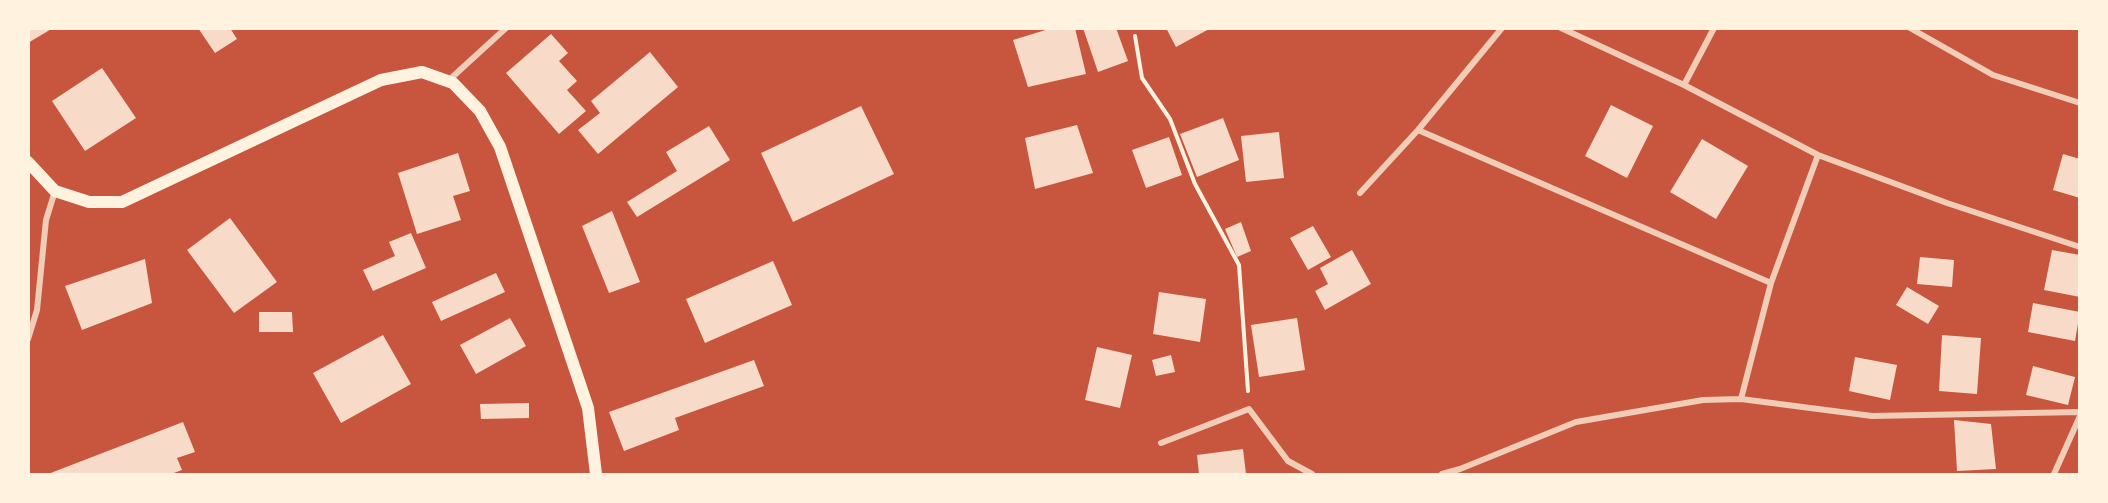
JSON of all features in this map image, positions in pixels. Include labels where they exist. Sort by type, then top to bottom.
[{"type":"main road","points":[[28,162],[55,191],[89,202],[122,202],[381,80],[422,72],[453,83],[480,111],[500,147],[588,408],[596,474]]},
{"type":"street","points":[[447,81],[506,28]]},
{"type":"street","points":[[1360,193],[1418,130],[1502,28]]},
{"type":"street","points":[[1561,28],[1684,85],[1818,155],[1947,203],[2079,246]]},
{"type":"street","points":[[1684,85],[1714,28]]},
{"type":"street","points":[[1910,28],[1993,75],[2079,103]]},
{"type":"street","points":[[1418,130],[1771,283]]},
{"type":"street","points":[[1741,399],[1771,283],[1818,155]]},
{"type":"street","points":[[28,339],[37,310],[46,220],[55,191]]},
{"type":"street","points":[[1442,474],[1460,469],[1576,422],[1703,400],[1741,399],[1872,416],[2079,414],[2054,474]]},
{"type":"street","points":[[1161,443],[1249,409],[1288,461],[1312,474]]},
{"type":"path","points":[[1135,36],[1142,78],[1170,120],[1195,184],[1239,265],[1249,409]]},
{"type":"building","points":[[28,28],[53,28],[28,43]]},
{"type":"building","points":[[198,28],[230,28],[237,39],[215,53]]},
{"type":"building","points":[[1052,28],[1075,28],[1086,74],[1028,87],[1013,40]]},
{"type":"building","points":[[1083,28],[1116,28],[1128,61],[1098,72]]},
{"type":"building","points":[[1166,28],[1211,28],[1176,47]]},
{"type":"building","points":[[551,34],[568,53],[559,61],[577,81],[567,90],[586,111],[559,134],[506,73]]},
{"type":"building","points":[[650,52],[678,87],[598,154],[578,130],[600,113],[591,101]]},
{"type":"building","points":[[102,68],[136,118],[85,151],[52,101]]},
{"type":"building","points":[[1611,105],[1653,126],[1627,178],[1585,156]]},
{"type":"building","points":[[861,106],[894,174],[793,222],[761,153]]},
{"type":"building","points":[[1223,118],[1239,160],[1197,177],[1180,134]]},
{"type":"building","points":[[1077,125],[1093,173],[1035,189],[1025,138]]},
{"type":"building","points":[[709,126],[730,160],[637,217],[627,202],[677,171],[666,152]]},
{"type":"building","points":[[1279,132],[1284,178],[1246,182],[1241,136]]},
{"type":"building","points":[[1169,137],[1182,175],[1146,188],[1132,150]]},
{"type":"building","points":[[1702,139],[1748,166],[1716,219],[1670,192]]},
{"type":"building","points":[[458,153],[470,191],[453,196],[461,220],[417,234],[398,173]]},
{"type":"building","points":[[2063,154],[2080,159],[2080,198],[2053,190]]},
{"type":"building","points":[[612,211],[640,282],[609,293],[582,226]]},
{"type":"building","points":[[230,218],[277,282],[234,313],[187,250]]},
{"type":"building","points":[[1241,222],[1251,251],[1237,257],[1225,229]]},
{"type":"building","points":[[1313,226],[1331,257],[1308,270],[1290,238]]},
{"type":"building","points":[[411,233],[426,268],[373,291],[363,270],[395,256],[389,242]]},
{"type":"building","points":[[1352,250],[1371,284],[1325,310],[1315,291],[1328,284],[1320,268]]},
{"type":"building","points":[[2052,250],[2080,255],[2080,297],[2044,290]]},
{"type":"building","points":[[1920,257],[1954,260],[1952,287],[1917,284]]},
{"type":"building","points":[[145,259],[152,303],[82,330],[65,286]]},
{"type":"building","points":[[773,261],[792,305],[705,343],[686,299]]},
{"type":"building","points":[[496,273],[505,292],[441,321],[432,302]]},
{"type":"building","points":[[1907,287],[1939,306],[1928,324],[1896,305]]},
{"type":"building","points":[[1159,292],[1206,299],[1200,342],[1153,334]]},
{"type":"building","points":[[2033,303],[2080,312],[2075,341],[2028,332]]},
{"type":"building","points":[[259,312],[292,312],[293,332],[259,332]]},
{"type":"building","points":[[510,318],[526,346],[476,374],[460,345]]},
{"type":"building","points":[[1297,318],[1305,370],[1259,377],[1251,325]]},
{"type":"building","points":[[383,335],[411,384],[341,423],[313,373]]},
{"type":"building","points":[[1942,335],[1981,338],[1977,394],[1939,391]]},
{"type":"building","points":[[1097,347],[1132,355],[1120,408],[1085,400]]},
{"type":"building","points":[[1171,355],[1175,372],[1156,376],[1152,360]]},
{"type":"building","points":[[1855,357],[1897,365],[1890,400],[1849,391]]},
{"type":"building","points":[[754,360],[764,386],[675,418],[679,430],[624,451],[609,412]]},
{"type":"building","points":[[2033,366],[2075,377],[2068,405],[2026,395]]},
{"type":"building","points":[[529,403],[529,418],[481,419],[480,404]]},
{"type":"building","points":[[1954,420],[1991,424],[1996,469],[1957,471]]},
{"type":"building","points":[[183,422],[195,452],[177,458],[182,470],[171,474],[48,474]]},
{"type":"building","points":[[1243,449],[1246,474],[1199,474],[1197,455]]}]
